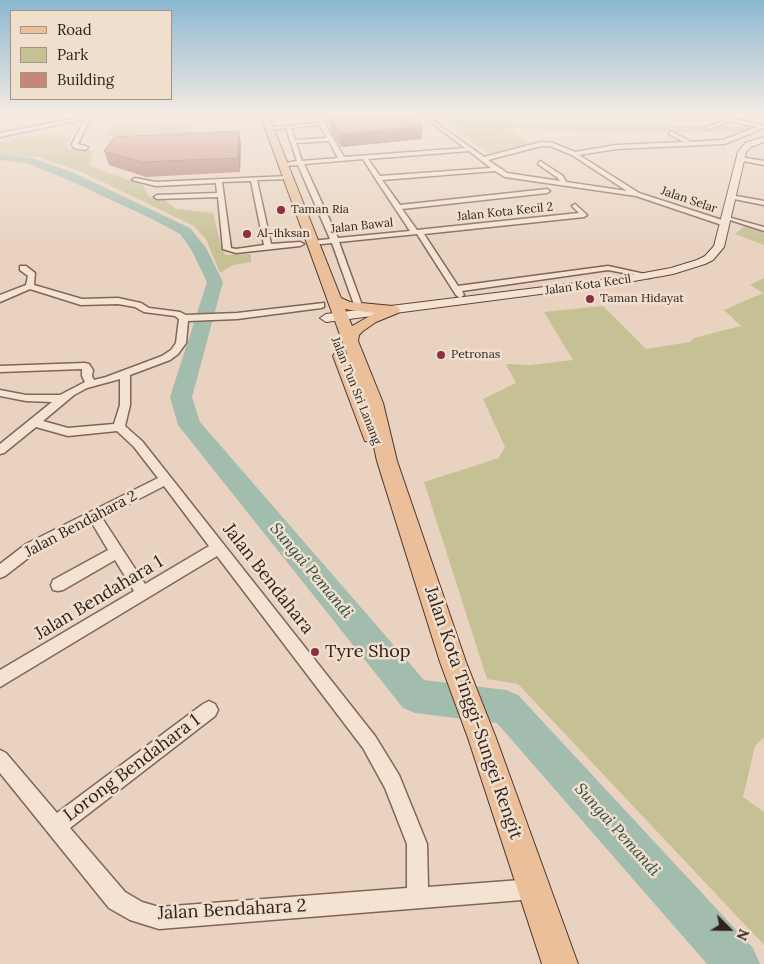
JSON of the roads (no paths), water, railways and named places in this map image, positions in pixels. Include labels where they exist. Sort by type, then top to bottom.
[{"type":"main road","name":"Jalan Tun Sri Lanang","points":[[274,159],[306,243],[372,437],[387,461]]},
{"type":"main road","name":"Jalan Tun Sri Lanang","points":[[281,159],[283,164],[282,177]]},
{"type":"main road","name":"Jalan Tun Sri Lanang","points":[[304,256],[306,243]]},
{"type":"main road","points":[[328,307],[338,303],[359,308],[393,310]]},
{"type":"main road","name":"Jalan Tun Sri Lanang","points":[[328,307],[350,344],[374,403],[387,461]]},
{"type":"main road","points":[[350,344],[352,334],[358,328],[371,319],[393,310]]},
{"type":"main road","name":"Jalan Kota Tinggi-Sungei Rengit","points":[[387,461],[453,662],[482,738],[560,964]]},
{"type":"street","points":[[299,159],[335,241],[359,308]]},
{"type":"street","points":[[283,164],[342,159]]},
{"type":"street","points":[[365,159],[419,234],[464,302]]},
{"type":"street","points":[[483,159],[508,176],[524,193]]},
{"type":"street","name":"Jalan Selar","points":[[582,159],[637,194],[725,220],[764,229]]},
{"type":"street","points":[[740,159],[764,163]]},
{"type":"street","name":"Jalan Kota Kecil","points":[[328,307],[393,310],[590,285],[650,276],[687,267],[709,258],[720,247],[740,159]]},
{"type":"street","points":[[540,163],[561,177],[564,184]]},
{"type":"street","points":[[378,178],[495,168]]},
{"type":"street","points":[[508,176],[637,194]]},
{"type":"street","points":[[135,180],[152,184],[282,177]]},
{"type":"street","points":[[254,178],[268,247]]},
{"type":"street","points":[[157,197],[221,195],[219,181]]},
{"type":"street","points":[[176,196],[179,183]]},
{"type":"street","points":[[398,207],[547,191]]},
{"type":"street","name":"Jalan Bawal","points":[[221,195],[227,249],[236,251],[419,234]]},
{"type":"street","points":[[731,197],[764,203]]},
{"type":"street","name":"Jalan Kota Kecil 2","points":[[419,234],[584,215],[575,206]]},
{"type":"street","points":[[419,234],[568,222]]},
{"type":"street","points":[[23,268],[32,275],[30,286]]},
{"type":"street","points":[[456,289],[608,268],[650,276]]},
{"type":"street","points":[[578,272],[590,285]]},
{"type":"street","points":[[0,299],[10,293],[30,286],[81,302],[118,301],[138,305],[147,310],[177,314],[188,318],[238,316],[328,307]]},
{"type":"street","points":[[0,450],[63,399],[77,390],[166,358],[175,352],[188,318]]},
{"type":"street","points":[[0,369],[85,366],[88,370],[87,376],[91,384]]},
{"type":"street","points":[[35,423],[68,432],[119,427],[124,405],[125,373]]},
{"type":"street","points":[[0,393],[26,398],[63,399]]},
{"type":"street","name":"Jalan Bendahara","points":[[119,427],[138,444],[369,742],[392,782],[417,844],[418,897]]},
{"type":"street","name":"Jalan Bendahara 2","points":[[0,572],[31,548],[165,480]]},
{"type":"street","points":[[94,516],[143,593]]},
{"type":"street","name":"Jalan Bendahara 1","points":[[0,679],[218,548]]},
{"type":"street","points":[[58,585],[117,552]]},
{"type":"street","name":"Lorong Bendahara 1","points":[[56,826],[209,710]]},
{"type":"street","name":"Jalan Bendahara 2","points":[[0,759],[117,900],[138,912],[159,918],[534,889]]},
{"type":"waterway","name":"Sungai Pemandi","points":[[19,159],[28,160],[70,176],[185,231],[198,248],[215,282],[181,397],[189,425],[415,696],[506,707],[737,964]]},
{"type":"place","name":"Taman Ria","points":[[281,210]]},
{"type":"place","name":"Al-ihksan","points":[[247,234]]},
{"type":"place","name":"Taman Hidayat","points":[[590,299]]},
{"type":"place","name":"Petronas","points":[[441,355]]},
{"type":"place","name":"Tyre Shop","points":[[315,652]]}]
